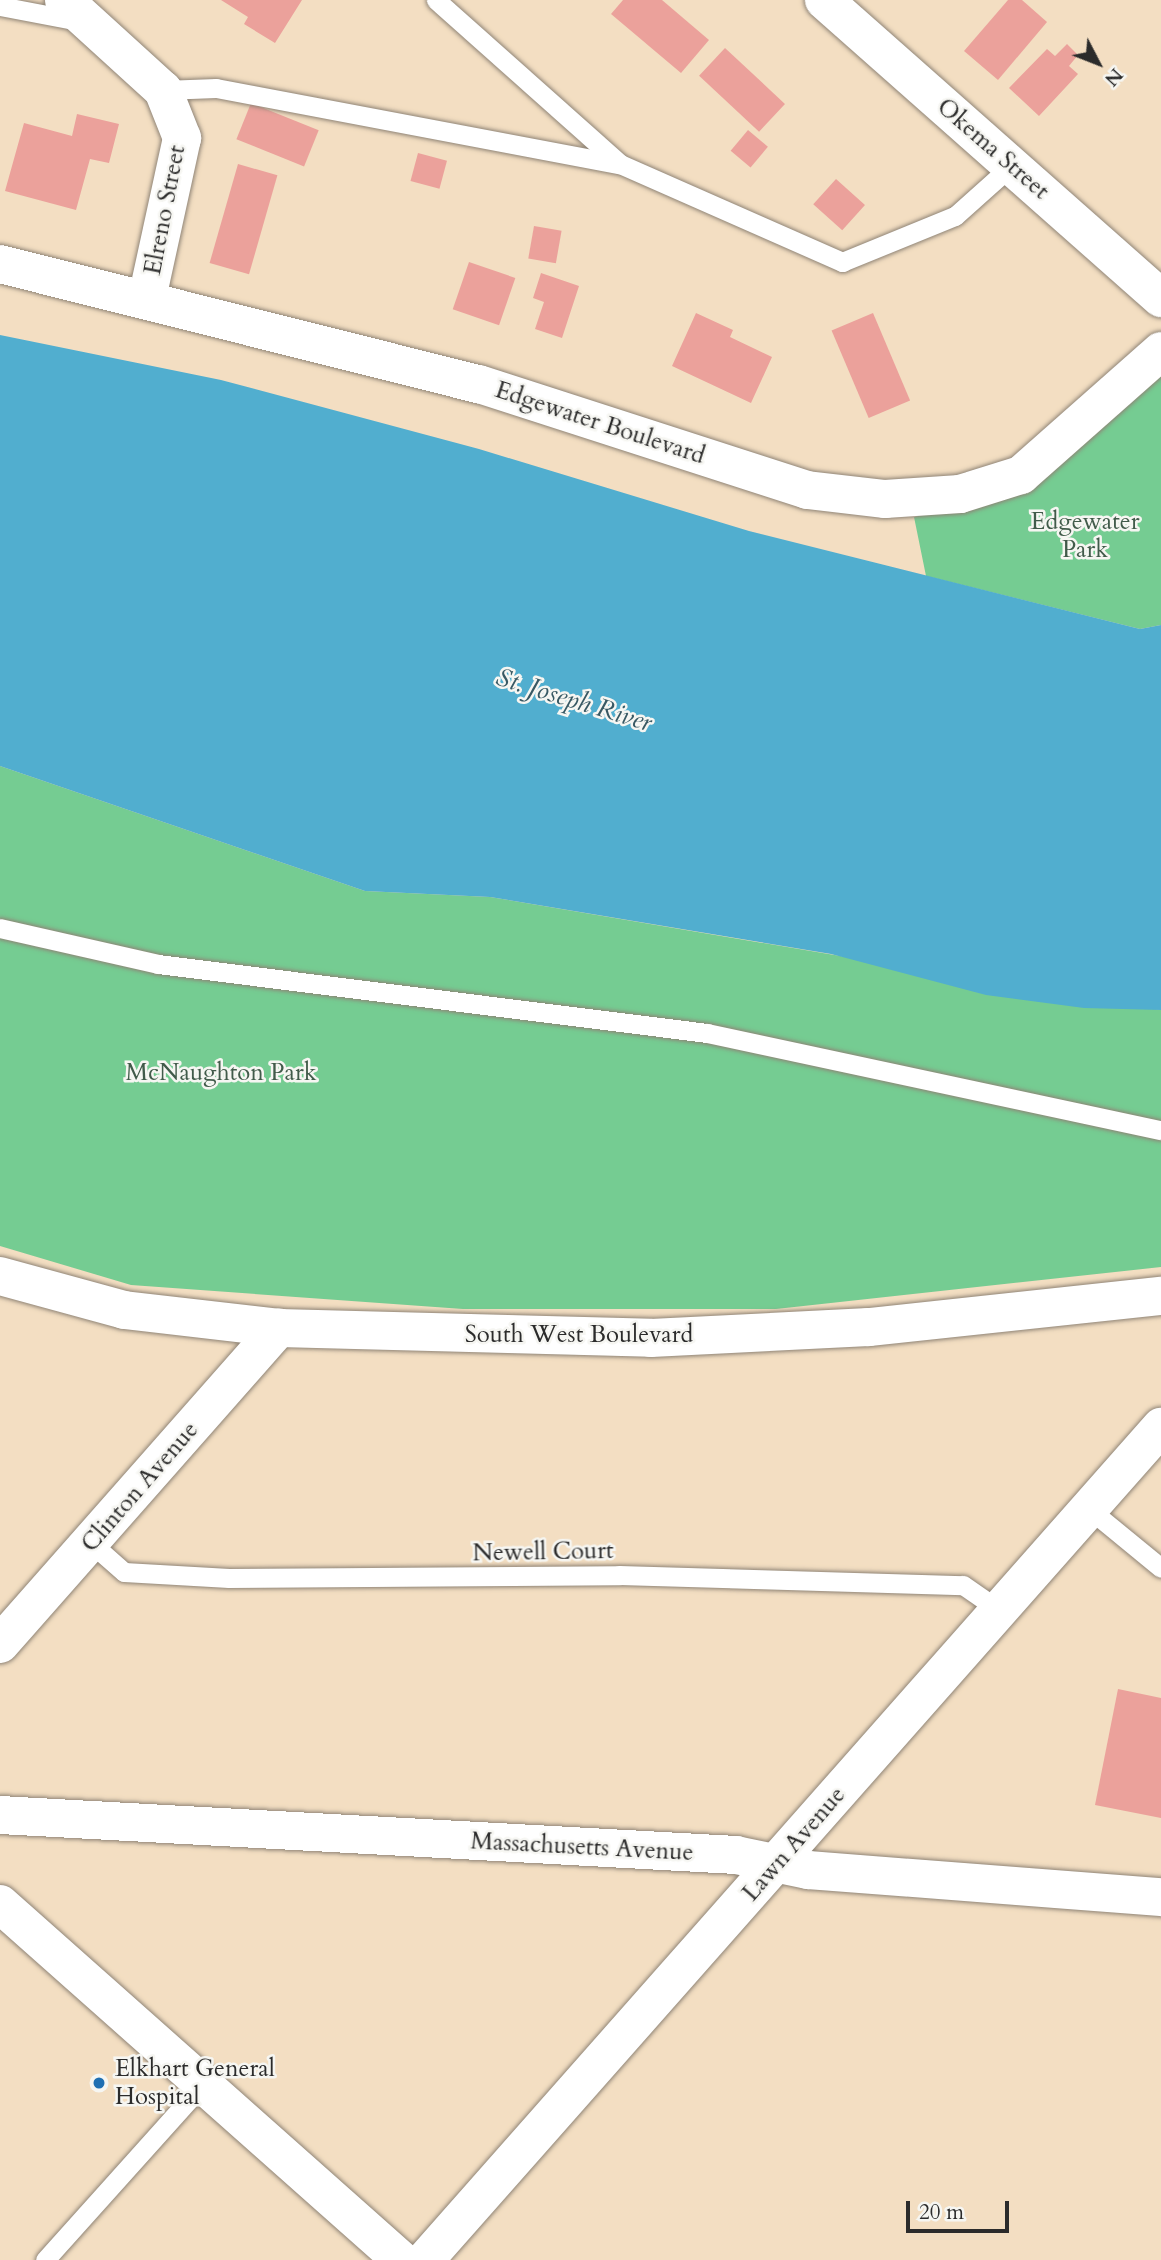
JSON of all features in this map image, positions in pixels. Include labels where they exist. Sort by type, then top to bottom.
[{"type":"street","name":"Okema Street","points":[[824,0],[1161,298]]},
{"type":"street","name":"Elreno Street","points":[[77,12],[163,90],[182,138],[147,299]]},
{"type":"street","name":"Edgewater Boulevard","points":[[0,264],[478,384],[807,490],[885,499],[960,494],[1021,475],[1161,351]]},
{"type":"street","name":"South West Boulevard","points":[[0,1276],[124,1310],[279,1328],[651,1338],[869,1327],[1161,1296]]},
{"type":"street","name":"Clinton Avenue","points":[[0,1644],[279,1328]]},
{"type":"street","name":"Lawn Avenue","points":[[425,2260],[1161,1427]]},
{"type":"street","name":"Massachusetts Avenue","points":[[0,1815],[722,1854],[776,1864],[982,1886],[1161,1897]]},
{"type":"street","points":[[0,1904],[401,2260]]},
{"type":"lane","points":[[436,0],[620,164]]},
{"type":"lane","points":[[0,6],[77,12]]},
{"type":"lane","points":[[163,90],[216,88],[620,164],[842,262],[955,216],[1011,166]]},
{"type":"lane","points":[[0,928],[158,964],[707,1033],[1161,1130]]},
{"type":"lane","points":[[1088,1508],[1161,1568]]},
{"type":"lane","name":"Newell Court","points":[[91,1543],[124,1572],[255,1578],[620,1575],[963,1586],[999,1611]]},
{"type":"lane","points":[[45,2260],[202,2085]]},
{"type":"green space","name":"Edgewater Park","points":[[1161,371],[1161,625],[1140,629],[926,576],[914,517],[995,499]]},
{"type":"green space","name":"McNaughton Park","points":[[0,766],[365,891],[490,897],[1161,1010],[1161,1267],[776,1309],[463,1309],[131,1285],[0,1246]]},
{"type":"water","name":"St. Joseph River","points":[[0,335],[221,380],[479,449],[749,531],[1140,629],[1161,625],[1161,1010],[1084,1008],[986,995],[831,954],[490,897],[365,891],[0,766]]},
{"type":"building","points":[[221,0],[302,0],[275,43],[244,24],[248,17]]},
{"type":"building","points":[[623,0],[662,0],[709,40],[681,73],[611,14]]},
{"type":"building","points":[[1008,0],[1022,0],[1047,22],[998,80],[964,51]]},
{"type":"building","points":[[1067,44],[1078,55],[1069,66],[1078,74],[1039,116],[1009,88],[1047,49],[1055,56]]},
{"type":"building","points":[[725,48],[785,104],[759,132],[699,76]]},
{"type":"building","points":[[251,103],[319,130],[304,167],[236,139]]},
{"type":"building","points":[[77,114],[119,124],[109,163],[90,159],[76,210],[5,191],[24,123],[72,136]]},
{"type":"building","points":[[748,130],[768,147],[751,167],[731,151]]},
{"type":"building","points":[[418,153],[447,161],[439,189],[410,181]]},
{"type":"building","points":[[238,164],[277,175],[249,274],[210,263]]},
{"type":"building","points":[[836,179],[865,205],[842,230],[813,204]]},
{"type":"building","points":[[534,226],[562,231],[556,263],[528,258]]},
{"type":"building","points":[[469,262],[515,278],[499,325],[453,309]]},
{"type":"building","points":[[541,273],[579,286],[562,338],[535,329],[544,302],[533,298]]},
{"type":"building","points":[[696,313],[733,330],[730,337],[772,357],[751,403],[672,366]]},
{"type":"building","points":[[873,313],[910,400],[869,418],[832,331]]},
{"type":"building","points":[[1118,1689],[1161,1698],[1161,1818],[1095,1805]]},
{"type":"place","name":"Elkhart General Hospital","points":[[99,2083]]}]
